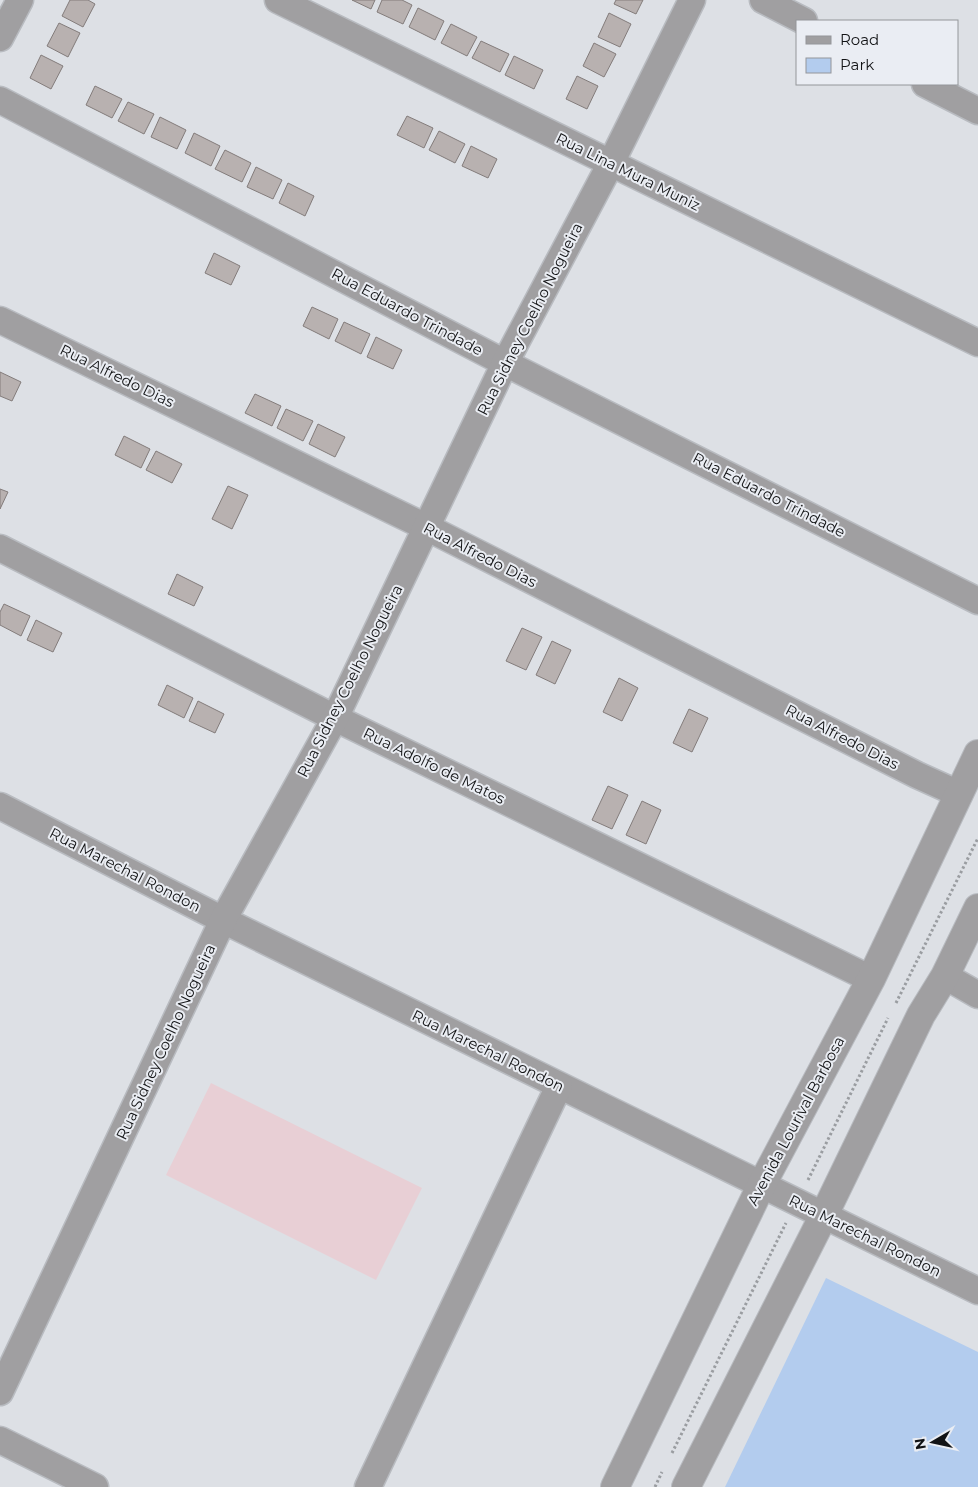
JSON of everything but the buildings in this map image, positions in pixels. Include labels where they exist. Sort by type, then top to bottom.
[{"type":"street","points":[[0,38],[20,0]]},
{"type":"street","name":"Rua Lina Mura Muniz","points":[[278,0],[978,343]]},
{"type":"street","name":"Rua Sidney Coelho Nogueira","points":[[0,1392],[223,920],[335,718],[505,363],[611,163],[692,0]]},
{"type":"street","points":[[763,0],[802,20]]},
{"type":"street","points":[[927,85],[978,111]]},
{"type":"street","name":"Rua Eduardo Trindade","points":[[0,100],[505,363],[978,600]]},
{"type":"street","name":"Rua Alfredo Dias","points":[[0,320],[426,527],[959,794]]},
{"type":"street","name":"Rua Adolfo de Matos","points":[[0,548],[335,718],[870,979]]},
{"type":"street","name":"Avenida Lourival Barbosa","points":[[614,1487],[761,1186],[870,979],[978,754]]},
{"type":"street","name":"Rua Marechal Rondon","points":[[0,806],[223,920],[978,1291]]},
{"type":"street","points":[[686,1487],[824,1215],[922,1015],[945,976],[978,908]]},
{"type":"street","points":[[945,976],[978,995]]},
{"type":"street","points":[[368,1487],[559,1086]]},
{"type":"street","points":[[0,1440],[95,1487]]},
{"type":"path","points":[[894,1007],[978,838]]},
{"type":"path","points":[[668,1460],[889,1016]]},
{"type":"path","points":[[655,1487],[664,1469]]},
{"type":"shaded area","points":[[211,1083],[422,1188],[376,1280],[166,1175]]},
{"type":"green space","points":[[826,1278],[978,1352],[978,1487],[725,1487]]}]
